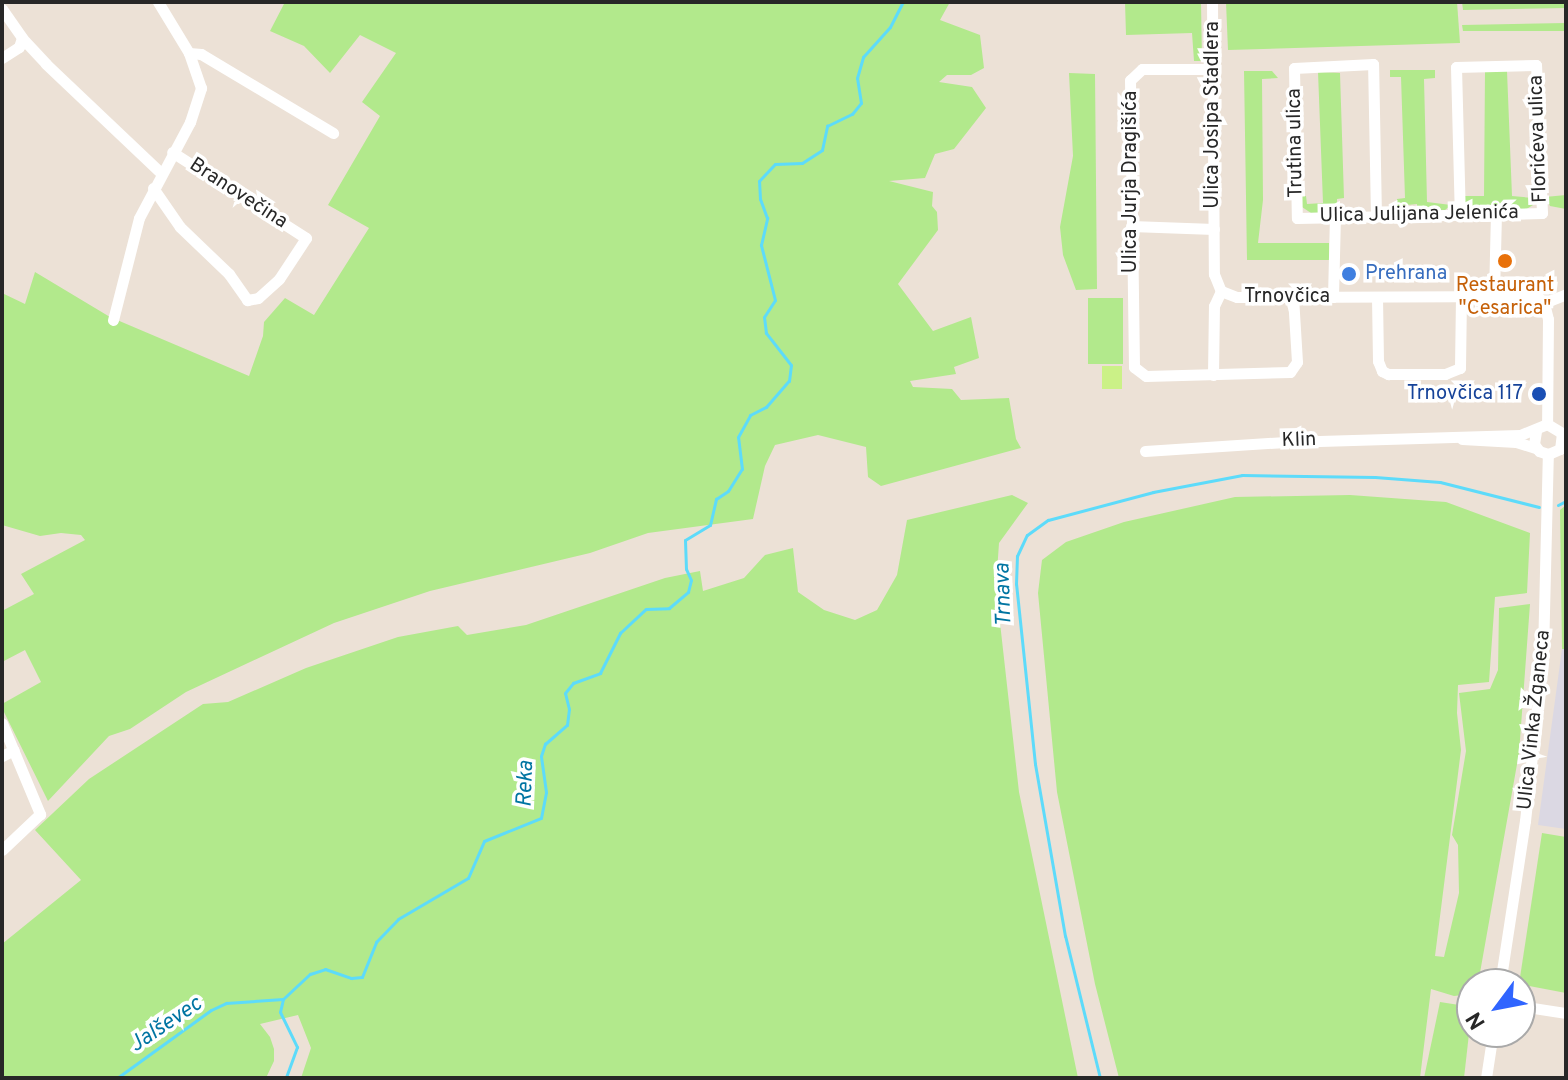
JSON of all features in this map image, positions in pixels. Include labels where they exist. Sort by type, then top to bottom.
[{"type":"street","name":"Branovečina","points":[[113,320],[139,218],[160,172],[190,122],[201,88],[189,53],[158,2]]},
{"type":"street","name":"Ulica Josipa Stadlera","points":[[1212,2],[1214,274],[1221,291],[1214,306],[1213,375]]},
{"type":"street","name":"Branovečina","points":[[2,9],[22,38],[160,172]]},
{"type":"street","points":[[2,58],[19,47],[22,38]]},
{"type":"street","points":[[189,53],[201,54],[333,133]]},
{"type":"street","name":"Trutina ulica","points":[[1297,218],[1294,68],[1373,64],[1376,216]]},
{"type":"street","name":"Florićeva ulica","points":[[1460,215],[1456,67],[1536,65],[1542,213]]},
{"type":"street","name":"Ulica Jurja Dragišića","points":[[1213,69],[1142,69],[1133,75],[1131,226],[1133,362],[1137,372],[1146,376],[1213,375]]},
{"type":"street","name":"Branovečina","points":[[153,188],[180,227],[229,274],[247,300],[258,298],[279,279],[306,238],[172,152]]},
{"type":"street","name":"Ulica Julijana Jelenića","points":[[1297,218],[1542,213]]},
{"type":"street","points":[[1494,295],[1496,214]]},
{"type":"street","points":[[1333,297],[1335,217]]},
{"type":"street","name":"Ulica Josipa Stadlera","points":[[1131,226],[1214,229]]},
{"type":"street","name":"Trnovčica","points":[[1221,291],[1237,297],[1533,294],[1544,303]]},
{"type":"street","points":[[1547,424],[1548,319],[1544,303],[1566,294]]},
{"type":"street","points":[[1377,297],[1378,361],[1382,371],[1430,374],[1460,368],[1461,296]]},
{"type":"street","points":[[1213,375],[1284,374],[1294,368],[1293,297]]},
{"type":"street","points":[[1547,424],[1563,431],[1564,441],[1563,448],[1548,454],[1536,448],[1536,431],[1547,424]]},
{"type":"street","name":"Klin","points":[[1145,451],[1536,431]]},
{"type":"street","name":"Klin","points":[[1453,437],[1516,442],[1536,448]]},
{"type":"street","name":"Ulica Vinka Žganeca","points":[[1502,968],[1535,741],[1543,653],[1548,454]]},
{"type":"street","points":[[2,723],[40,814],[2,850]]},
{"type":"street","points":[[2,756],[14,750]]},
{"type":"street","points":[[1536,1008],[1566,1013]]},
{"type":"street","points":[[1486,1078],[1491,1048]]},
{"type":"shaded area","points":[[1562,649],[1566,649],[1566,829],[1538,825]]},
{"type":"green space","points":[[285,2],[950,2],[940,20],[980,35],[984,68],[971,75],[947,75],[939,82],[972,87],[986,108],[954,149],[935,154],[925,178],[889,181],[933,192],[932,206],[937,212],[938,230],[898,284],[933,331],[971,317],[979,358],[954,367],[956,374],[910,381],[913,387],[952,389],[961,400],[1009,398],[1016,439],[1021,448],[881,486],[868,477],[866,447],[818,435],[775,445],[765,466],[753,519],[648,533],[590,553],[430,591],[334,623],[186,692],[130,729],[109,736],[48,801],[2,708],[2,704],[41,682],[25,650],[2,662],[2,611],[34,594],[21,574],[85,540],[81,535],[61,533],[40,536],[2,525],[2,293],[25,304],[35,272],[110,317],[249,376],[263,336],[264,322],[285,298],[314,315],[369,228],[328,205],[380,116],[362,102],[396,53],[360,35],[330,73],[304,46],[270,31]]},
{"type":"green space","points":[[1125,2],[1201,2],[1202,61],[1194,61],[1192,33],[1126,35]]},
{"type":"green space","points":[[1226,2],[1457,2],[1460,43],[1228,50]]},
{"type":"green space","points":[[1462,2],[1566,2],[1566,8],[1463,10]]},
{"type":"green space","points":[[1566,23],[1566,31],[1463,31],[1462,25]]},
{"type":"green space","points":[[1390,70],[1435,70],[1435,78],[1424,79],[1427,202],[1451,205],[1445,210],[1417,211],[1417,204],[1397,206],[1397,199],[1405,198],[1401,77],[1390,77]]},
{"type":"green space","points":[[1244,71],[1272,71],[1278,78],[1262,79],[1263,200],[1258,243],[1329,243],[1330,260],[1247,260]]},
{"type":"green space","points":[[1485,71],[1507,71],[1512,196],[1533,198],[1533,205],[1525,210],[1472,210],[1465,205],[1463,196],[1484,196]]},
{"type":"green space","points":[[1318,72],[1340,73],[1344,198],[1337,199],[1337,212],[1311,213],[1302,207],[1300,197],[1306,196],[1307,204],[1323,203]]},
{"type":"green space","points":[[1069,73],[1095,74],[1097,289],[1076,290],[1063,255],[1060,227],[1073,156]]},
{"type":"green space","points":[[1566,195],[1566,209],[1550,206],[1545,197]]},
{"type":"green space","points":[[1088,298],[1123,298],[1123,364],[1088,364]]},
{"type":"green space","points":[[1102,366],[1122,366],[1122,389],[1102,389]]},
{"type":"green space","points":[[1012,495],[1028,503],[999,543],[996,587],[1019,792],[1078,1078],[301,1078],[311,1048],[298,1015],[260,1024],[274,1049],[274,1061],[266,1078],[4,1078],[2,944],[81,880],[35,830],[89,779],[203,704],[228,702],[306,668],[398,637],[458,626],[467,635],[526,625],[665,578],[700,571],[703,591],[744,578],[765,555],[793,548],[798,592],[824,610],[855,620],[877,610],[897,575],[907,520]]},
{"type":"green space","points":[[1350,495],[1446,502],[1530,533],[1527,593],[1495,597],[1489,682],[1458,685],[1461,750],[1435,956],[1444,957],[1459,893],[1458,845],[1452,835],[1466,751],[1459,693],[1490,689],[1498,670],[1499,608],[1530,604],[1519,753],[1481,968],[1456,968],[1456,996],[1431,989],[1420,1078],[1119,1078],[1095,984],[1057,792],[1038,593],[1042,560],[1066,542],[1124,522],[1235,497]]},
{"type":"green space","points":[[1566,505],[1566,649],[1562,649],[1560,510]]},
{"type":"green space","points":[[1542,833],[1566,837],[1566,993],[1536,987],[1536,968],[1521,968]]},
{"type":"green space","points":[[1440,1002],[1456,1004],[1456,1048],[1467,1048],[1464,1078],[1424,1078]]},
{"type":"waterway","name":"Reka","points":[[283,999],[310,974],[325,969],[351,978],[362,977],[376,942],[398,919],[468,878],[484,841],[541,818],[546,792],[541,756],[545,744],[567,725],[569,709],[565,693],[573,683],[600,673],[620,633],[646,609],[669,608],[688,592],[691,580],[686,569],[685,540],[710,525],[716,499],[728,491],[742,469],[738,437],[750,415],[766,407],[789,381],[791,365],[766,333],[764,317],[775,300],[761,245],[767,218],[760,199],[759,181],[775,164],[802,163],[822,150],[827,126],[852,114],[861,103],[857,78],[863,57],[890,27],[903,2]]},
{"type":"waterway","name":"Trnava","points":[[1100,1078],[1065,936],[1035,764],[1016,584],[1017,556],[1027,535],[1048,520],[1153,492],[1242,475],[1375,477],[1440,482],[1539,507]]},
{"type":"waterway","name":"Trnava","points":[[1558,505],[1566,501]]},
{"type":"waterway","points":[[283,999],[280,1012],[297,1047],[286,1078]]},
{"type":"waterway","name":"Jalševec","points":[[117,1078],[211,1010],[226,1003],[283,999]]},
{"type":"place","name":"Restaurant \"Cesarica\"","points":[[1505,261]]},
{"type":"place","name":"Prehrana","points":[[1349,274]]},
{"type":"place","name":"Trnovčica 117","points":[[1539,394]]}]
